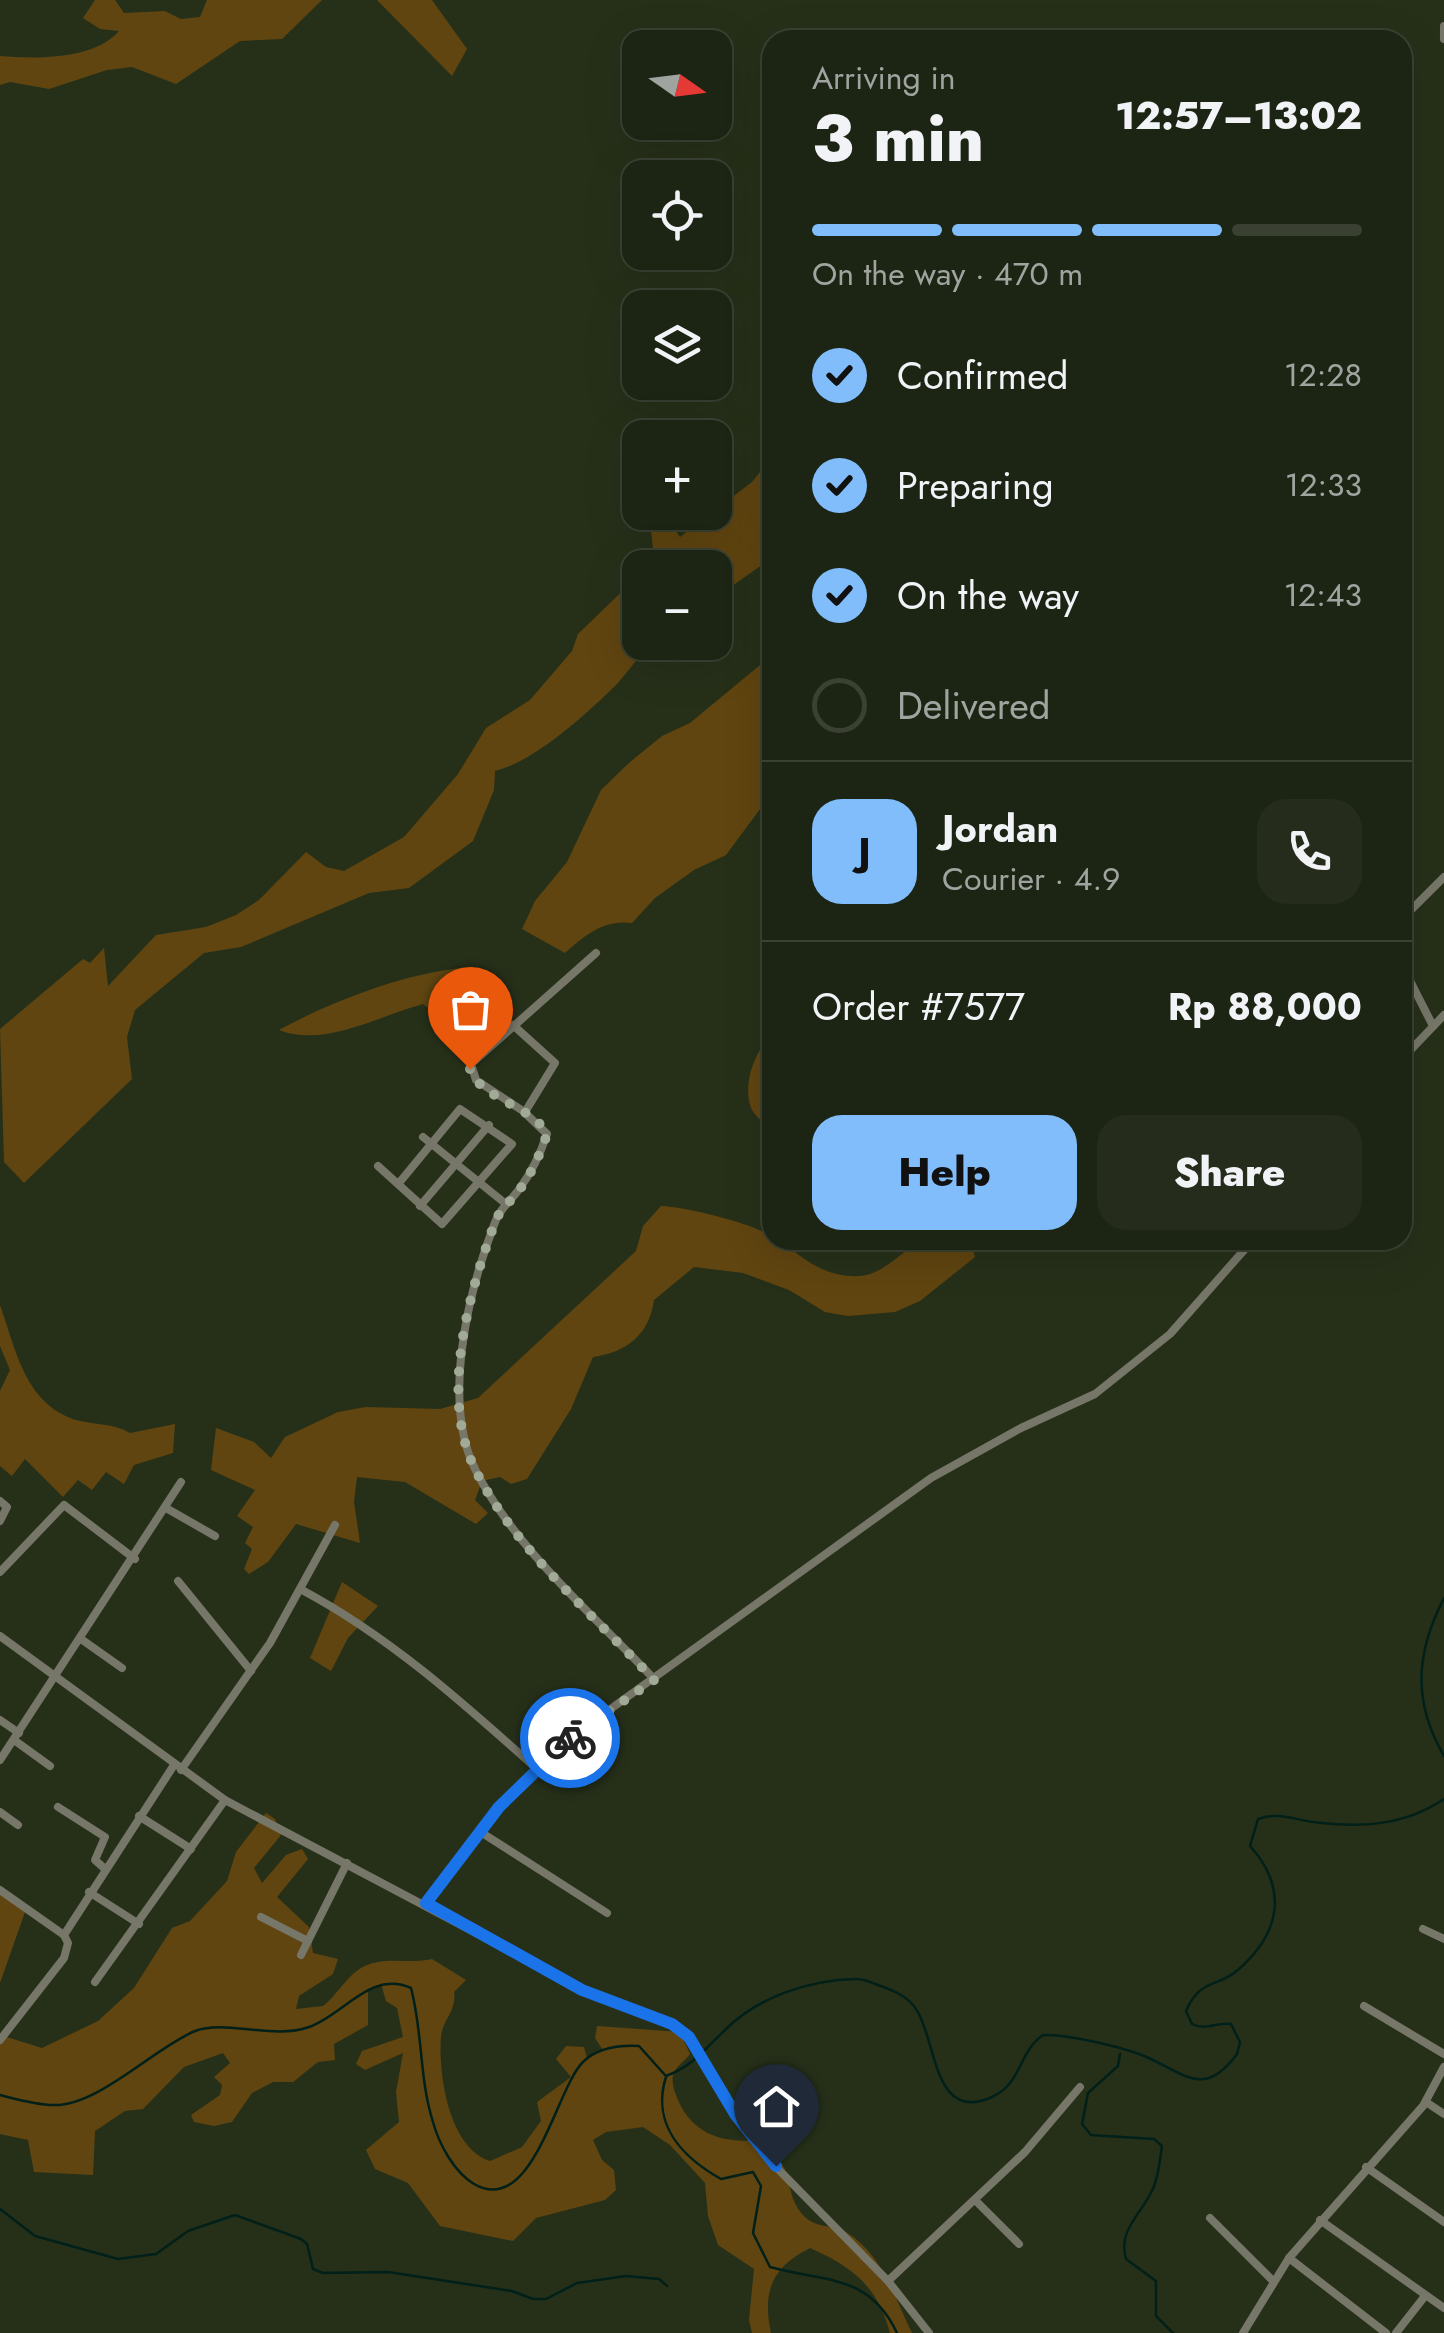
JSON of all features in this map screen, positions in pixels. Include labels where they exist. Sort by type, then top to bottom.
[{"type":"street","points":[[1444,26],[1444,39]]},
{"type":"street","points":[[1412,909],[1444,877]]},
{"type":"street","points":[[596,953],[513,1025],[470,1069],[476,1080],[525,1112],[547,1134],[528,1176],[506,1204],[489,1239],[462,1350],[459,1390],[467,1446],[476,1471],[512,1526],[654,1680]]},
{"type":"street","points":[[1412,985],[1433,1026]]},
{"type":"street","points":[[1412,1048],[1444,1015]]},
{"type":"street","points":[[513,1025],[555,1063],[525,1112]]},
{"type":"street","points":[[378,1166],[442,1224],[512,1144],[460,1108],[399,1183]]},
{"type":"street","points":[[420,1206],[489,1125]]},
{"type":"street","points":[[423,1137],[506,1204]]},
{"type":"street","points":[[426,1903],[479,1831],[537,1769],[580,1731],[931,1478],[1020,1428],[1095,1394],[1170,1334],[1244,1250]]},
{"type":"street","points":[[0,1760],[135,1559],[181,1482]]},
{"type":"street","points":[[0,1501],[7,1507],[0,1521]]},
{"type":"street","points":[[0,1572],[64,1505],[135,1559]]},
{"type":"street","points":[[166,1508],[215,1536]]},
{"type":"street","points":[[64,1935],[139,1816],[251,1671],[302,1590],[335,1525]]},
{"type":"street","points":[[178,1581],[251,1671]]},
{"type":"street","points":[[302,1590],[344,1612],[424,1668],[537,1769]]},
{"type":"street","points":[[0,1636],[226,1800],[426,1903],[582,1990],[659,2016],[689,2037],[735,2114],[776,2166],[888,2281],[929,2333]]},
{"type":"street","points":[[80,1639],[122,1668]]},
{"type":"street","points":[[0,1720],[50,1766]]},
{"type":"street","points":[[95,1982],[226,1800]]},
{"type":"street","points":[[58,1806],[105,1837],[95,1860],[104,1868]]},
{"type":"street","points":[[0,1812],[18,1825]]},
{"type":"street","points":[[139,1816],[191,1849]]},
{"type":"street","points":[[479,1831],[606,1913]]},
{"type":"street","points":[[301,1954],[347,1863]]},
{"type":"street","points":[[0,1890],[64,1935],[68,1943],[64,1958],[0,2040]]},
{"type":"street","points":[[89,1892],[138,1924]]},
{"type":"street","points":[[262,1916],[308,1941]]},
{"type":"street","points":[[1423,1929],[1444,1938]]},
{"type":"street","points":[[1364,2006],[1444,2054]]},
{"type":"street","points":[[1242,2333],[1290,2258],[1426,2102],[1444,2067]]},
{"type":"street","points":[[888,2281],[1025,2152],[1080,2086]]},
{"type":"street","points":[[1426,2102],[1444,2114]]},
{"type":"street","points":[[1366,2167],[1444,2222]]},
{"type":"street","points":[[976,2200],[1019,2244]]},
{"type":"street","points":[[1210,2218],[1273,2281]]},
{"type":"street","points":[[1320,2220],[1444,2308]]},
{"type":"street","points":[[1290,2258],[1386,2333]]},
{"type":"street","points":[[1396,2333],[1425,2296]]},
{"type":"shaded area","points":[[95,0],[115,0],[124,13],[165,11],[181,19],[200,17],[207,0],[322,0],[282,39],[240,41],[176,84],[132,67],[107,70],[49,89],[10,82],[0,85],[0,56],[64,56],[108,41],[119,31],[100,29],[83,18]]},
{"type":"shaded area","points":[[377,0],[432,0],[467,49],[452,76]]},
{"type":"shaded area","points":[[762,470],[762,565],[732,586],[732,550],[653,550],[651,530],[675,530],[680,537],[689,530],[732,530],[732,497]]},
{"type":"shaded area","points":[[622,591],[622,660],[637,660],[603,698],[558,736],[526,758],[495,771],[494,790],[473,841],[409,888],[369,893],[241,947],[204,953],[135,1010],[127,1037],[132,1079],[24,1183],[4,1162],[0,1029],[83,959],[90,963],[104,948],[108,986],[156,935],[206,927],[236,915],[259,900],[306,852],[326,867],[344,871],[404,837],[458,774],[486,728],[530,700],[572,651],[578,634]]},
{"type":"shaded area","points":[[762,663],[762,806],[726,855],[694,870],[655,898],[632,923],[604,926],[565,953],[522,929],[535,901],[567,862],[601,790],[662,736],[690,723]]},
{"type":"shaded area","points":[[461,968],[509,1010],[500,1034],[468,1051],[448,1023],[423,1004],[332,1033],[296,1035],[279,1030],[367,991],[415,976]]},
{"type":"shaded area","points":[[762,1047],[762,1121],[754,1113],[748,1094]]},
{"type":"shaded area","points":[[661,1206],[728,1219],[762,1232],[762,1250],[792,1250],[825,1270],[850,1276],[872,1273],[908,1250],[973,1250],[975,1257],[920,1301],[895,1312],[848,1316],[825,1312],[789,1290],[743,1273],[694,1267],[654,1300],[647,1323],[634,1340],[616,1351],[593,1357],[571,1409],[527,1479],[511,1484],[500,1477],[482,1481],[475,1500],[488,1513],[476,1524],[405,1482],[357,1477],[354,1502],[360,1543],[296,1524],[268,1562],[249,1574],[244,1569],[252,1549],[245,1543],[253,1527],[237,1516],[255,1490],[211,1470],[216,1428],[254,1442],[271,1458],[285,1437],[338,1412],[366,1407],[440,1409],[478,1398],[636,1251],[643,1226]]},
{"type":"shaded area","points":[[0,1305],[25,1373],[45,1402],[76,1420],[130,1433],[175,1424],[173,1453],[134,1465],[124,1484],[106,1472],[92,1490],[78,1480],[63,1497],[25,1459],[12,1476],[0,1466],[0,1391],[10,1370],[0,1346]]},
{"type":"shaded area","points":[[342,1582],[378,1606],[348,1638],[331,1671],[310,1658]]},
{"type":"shaded area","points":[[266,1813],[275,1819],[281,1835],[254,1868],[262,1883],[286,1855],[302,1849],[308,1859],[277,1897],[309,1927],[313,1953],[338,1959],[333,1974],[299,1996],[296,2009],[323,2006],[353,1974],[376,1962],[432,1959],[466,1980],[454,1992],[454,2004],[442,2030],[444,2089],[465,2141],[490,2161],[522,2147],[541,2121],[537,2102],[571,2077],[556,2059],[566,2046],[584,2047],[587,2058],[603,2050],[595,2038],[597,2026],[680,2032],[690,2054],[674,2072],[673,2083],[689,2118],[708,2133],[731,2140],[758,2140],[772,2152],[786,2171],[793,2197],[804,2216],[846,2232],[870,2253],[887,2278],[912,2333],[890,2333],[878,2303],[862,2280],[810,2248],[787,2263],[773,2282],[768,2305],[771,2333],[752,2333],[749,2320],[754,2269],[718,2245],[708,2216],[705,2183],[670,2145],[643,2127],[606,2132],[593,2140],[602,2160],[614,2170],[616,2190],[605,2200],[536,2218],[513,2241],[440,2226],[408,2183],[375,2169],[366,2150],[399,2122],[396,2092],[403,2053],[365,2070],[356,2064],[362,2051],[403,2037],[397,2008],[386,2001],[381,1984],[368,1990],[368,2025],[334,2044],[335,2060],[318,2062],[293,2082],[273,2082],[252,2093],[232,2122],[214,2126],[194,2122],[191,2115],[220,2095],[222,2085],[214,2077],[230,2063],[223,2053],[184,2067],[143,2109],[125,2111],[95,2131],[93,2175],[34,2172],[28,2140],[0,2134],[0,2035],[42,2048],[98,2021],[134,1988],[172,1928],[190,1921],[227,1881],[236,1852]]},
{"type":"shaded area","points":[[0,1892],[25,1912],[0,1983]]},
{"type":"waterway","points":[[1444,1598],[1427,1639],[1422,1678],[1427,1717],[1444,1756]]},
{"type":"waterway","points":[[666,2076],[691,2062],[739,2018],[769,1999],[803,1987],[856,1979],[894,1991],[913,2004],[939,2074],[958,2099],[972,2102],[1002,2092],[1043,2035],[1113,2046],[1186,2076],[1206,2079],[1226,2067],[1237,2054],[1240,2042],[1231,2024],[1197,2026],[1186,2011],[1198,1993],[1231,1975],[1253,1955],[1271,1925],[1274,1894],[1270,1878],[1250,1846],[1258,1819],[1279,1816],[1330,1824],[1381,1823],[1413,1815],[1444,1799]]},
{"type":"waterway","points":[[0,2095],[40,2104],[70,2103],[106,2087],[195,2031],[220,2027],[265,2031],[309,2027],[370,1989],[396,1984],[411,1988],[429,2105],[443,2148],[467,2179],[495,2190],[512,2183],[527,2167],[573,2076],[589,2057],[609,2048],[639,2046],[665,2075]]},
{"type":"waterway","points":[[1120,2054],[1118,2066],[1088,2093],[1082,2124],[1091,2135],[1154,2139],[1162,2146],[1154,2186],[1128,2229],[1124,2248],[1126,2259],[1156,2281],[1156,2316],[1173,2333]]},
{"type":"waterway","points":[[666,2077],[663,2110],[673,2137],[683,2149],[721,2179],[753,2172],[761,2186],[753,2233],[770,2267],[858,2290],[873,2299],[897,2333]]},
{"type":"waterway","points":[[0,2209],[35,2236],[118,2259],[156,2254],[188,2231],[235,2215],[301,2239],[307,2244],[313,2269],[323,2273],[388,2272],[512,2291],[533,2299],[546,2299],[577,2283],[626,2276],[659,2279],[667,2286]]},
{"type":"way so far","points":[[470,1069],[476,1080],[522,1110],[547,1134],[528,1176],[504,1206],[489,1239],[462,1350],[459,1390],[467,1446],[476,1471],[512,1526],[654,1680],[570,1738]]},
{"type":"route","points":[[570,1738],[499,1807],[426,1903],[582,1990],[672,2024],[689,2037],[735,2114],[776,2166]]}]
